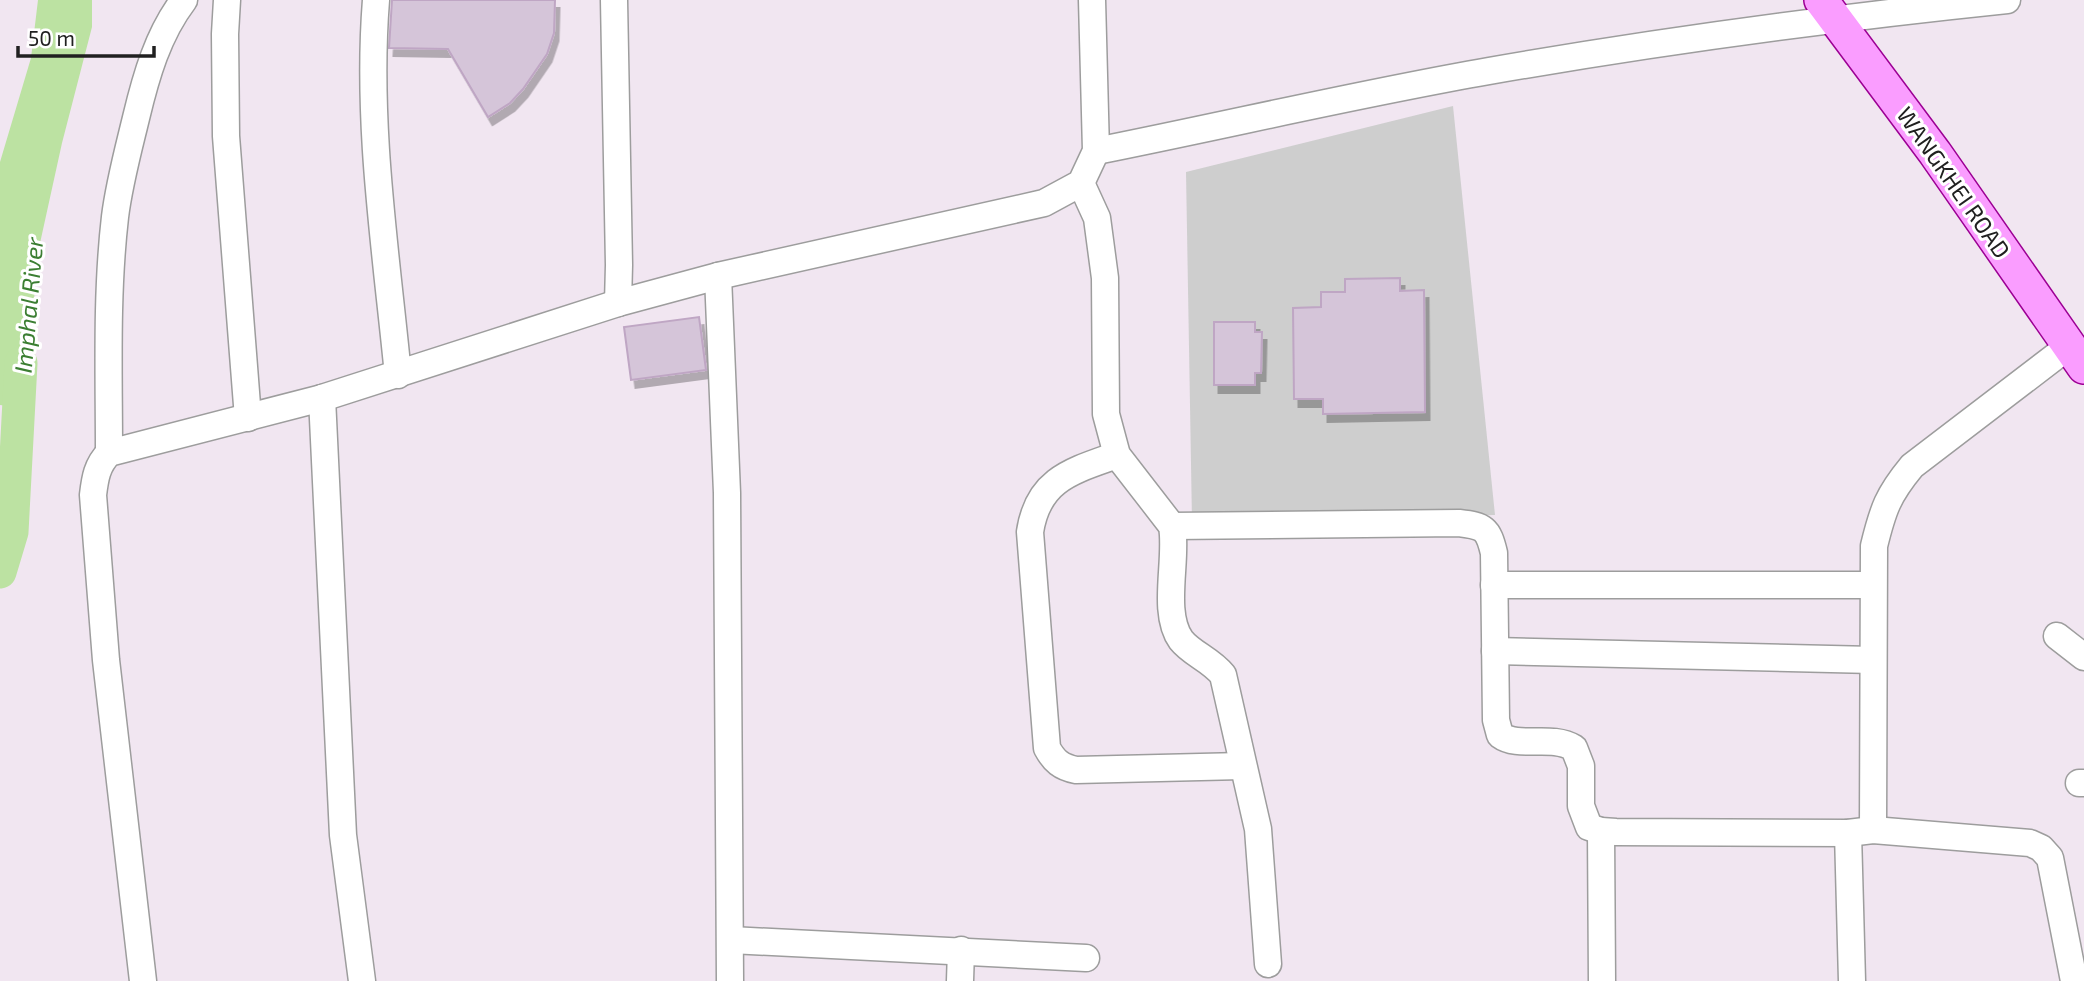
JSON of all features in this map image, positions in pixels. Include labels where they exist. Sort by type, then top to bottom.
[{"type":"main road","name":"WANGKHEI ROAD","points":[[1828,9],[1935,153],[2077,356]]},
{"type":"street","points":[[109,453],[108,321],[115,216],[145,81],[172,16],[184,0]]},
{"type":"street","points":[[227,0],[226,136],[248,418]]},
{"type":"street","points":[[376,0],[372,50],[376,153],[398,375]]},
{"type":"street","points":[[614,0],[620,265],[618,303]]},
{"type":"street","points":[[143,981],[106,660],[93,495],[95,475],[101,461],[109,453],[322,398],[618,303],[718,276],[1044,203],[1081,183],[1096,151],[1092,0]]},
{"type":"street","points":[[1096,151],[1487,71],[1694,37],[1828,9],[2007,0]]},
{"type":"street","points":[[1081,183],[1101,233],[1105,278],[1106,414],[1117,455],[1172,526],[1175,539],[1172,614],[1180,638],[1189,649],[1214,663],[1223,675],[1258,829],[1268,964]]},
{"type":"street","points":[[718,276],[727,494],[730,981]]},
{"type":"street","points":[[1852,981],[1873,660],[1874,546],[1881,518],[1892,490],[1912,466],[2077,356]]},
{"type":"street","points":[[322,398],[343,835],[362,981]]},
{"type":"street","points":[[1117,455],[1069,472],[1049,487],[1033,513],[1030,532],[1047,748],[1053,759],[1064,768],[1076,770],[1242,766]]},
{"type":"street","points":[[1172,526],[1476,525],[1488,532],[1494,553],[1496,720],[1500,735],[1512,740],[1557,741],[1573,748],[1581,765],[1581,806],[1589,827],[1601,831],[1860,831],[2013,841],[2041,848],[2050,858],[2055,877],[2074,981]]},
{"type":"street","points":[[1494,585],[1873,585]]},
{"type":"street","points":[[2057,636],[2084,657]]},
{"type":"street","points":[[1495,651],[1873,660]]},
{"type":"street","points":[[1601,831],[1602,981]]},
{"type":"street","points":[[731,940],[1086,958]]},
{"type":"street","points":[[960,981],[961,950]]},
{"type":"shaded area","points":[[1453,106],[1495,515],[1192,522],[1186,172]]},
{"type":"water","points":[[38,0],[92,0],[92,27],[62,143],[35,266],[32,409],[0,405],[0,162],[31,58]]},
{"type":"building","points":[[392,0],[555,0],[554,33],[547,54],[523,89],[510,103],[488,117],[448,49],[389,48]]},
{"type":"building","points":[[1400,278],[1400,291],[1424,290],[1425,412],[1323,414],[1323,399],[1294,399],[1293,308],[1321,307],[1321,292],[1345,292],[1345,279]]},
{"type":"building","points":[[699,317],[706,370],[631,380],[624,327]]},
{"type":"building","points":[[1214,322],[1255,322],[1255,332],[1262,332],[1261,373],[1255,373],[1255,385],[1214,385]]},
{"type":"waterway","name":"Imphal River","points":[[0,572],[12,532],[21,363]]}]
